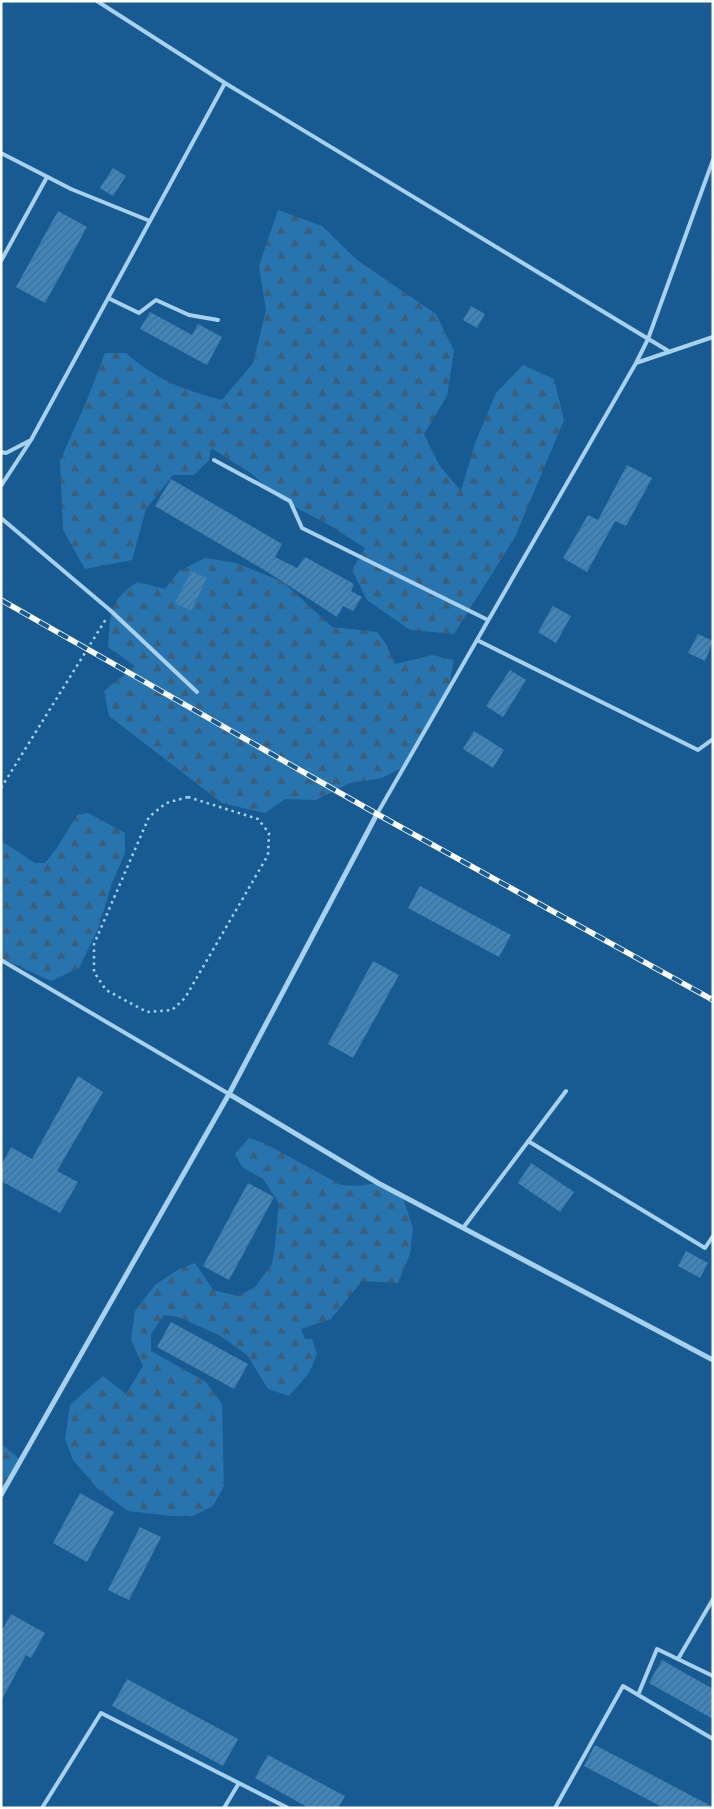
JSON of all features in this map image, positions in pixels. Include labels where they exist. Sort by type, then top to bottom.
[{"type":"street","points":[[1,1495],[229,1094],[377,814]]},
{"type":"street","points":[[229,1094],[378,1183],[713,1360]]},
{"type":"lane","points":[[97,1],[225,83],[670,352]]},
{"type":"lane","points":[[1,486],[31,440],[225,83]]},
{"type":"lane","points":[[1,153],[47,177],[150,221]]},
{"type":"lane","points":[[377,814],[636,363],[648,339],[713,160]]},
{"type":"lane","points":[[1,261],[47,177]]},
{"type":"lane","points":[[108,298],[138,313],[156,300],[189,315],[218,320]]},
{"type":"lane","points":[[636,363],[713,337]]},
{"type":"lane","points":[[1,452],[6,453],[31,440]]},
{"type":"lane","points":[[214,460],[290,501],[302,528],[488,620]]},
{"type":"lane","points":[[1,518],[111,611],[197,692]]},
{"type":"lane","points":[[477,640],[698,750],[713,739]]},
{"type":"lane","points":[[1,960],[229,1094]]},
{"type":"lane","points":[[463,1228],[566,1091]]},
{"type":"lane","points":[[528,1141],[705,1248],[713,1236]]},
{"type":"lane","points":[[678,1659],[713,1599]]},
{"type":"lane","points":[[638,1695],[657,1649],[713,1676]]},
{"type":"lane","points":[[555,1808],[623,1686],[713,1739]]},
{"type":"lane","points":[[42,1808],[101,1713],[288,1808]]},
{"type":"lane","points":[[224,1808],[239,1783]]},
{"type":"path","points":[[1,788],[111,611]]},
{"type":"path","points":[[188,797],[258,819],[269,833],[268,855],[185,998],[172,1010],[147,1012],[106,990],[94,972],[94,944],[149,817],[166,803],[188,797]]},
{"type":"green space","points":[[278,210],[322,226],[357,260],[436,314],[454,351],[447,396],[424,434],[439,465],[461,491],[475,443],[496,393],[523,365],[554,379],[564,420],[515,537],[454,634],[410,630],[367,600],[352,570],[365,548],[329,525],[280,499],[252,474],[211,448],[209,460],[194,475],[173,475],[146,509],[132,560],[85,569],[63,530],[60,461],[105,353],[126,353],[148,370],[171,383],[222,400],[253,363],[266,310],[259,266]]},
{"type":"green space","points":[[205,558],[236,563],[283,582],[332,627],[377,632],[386,644],[395,664],[432,655],[454,660],[448,691],[405,766],[382,778],[350,783],[316,800],[285,799],[265,813],[222,803],[109,716],[104,691],[135,666],[108,647],[111,617],[116,602],[121,595],[138,582],[165,589],[179,571]]},
{"type":"green space","points":[[88,813],[125,833],[125,853],[112,883],[98,929],[79,968],[51,981],[1,958],[1,842],[35,863],[45,863],[57,848],[77,815]]},
{"type":"green space","points":[[249,1138],[264,1143],[341,1185],[358,1186],[378,1183],[402,1195],[413,1228],[410,1254],[398,1283],[362,1281],[331,1319],[301,1329],[305,1339],[312,1339],[317,1354],[309,1373],[289,1396],[268,1389],[247,1355],[219,1335],[178,1317],[164,1315],[151,1334],[151,1351],[206,1382],[222,1404],[224,1486],[213,1506],[193,1516],[172,1516],[128,1511],[97,1488],[73,1460],[65,1439],[70,1405],[103,1376],[126,1394],[143,1366],[131,1340],[135,1311],[155,1285],[179,1269],[195,1263],[213,1290],[238,1296],[255,1287],[272,1264],[279,1203],[263,1179],[242,1167],[235,1154]]},
{"type":"green space","points":[[1,1446],[21,1460],[1,1495]]},
{"type":"building","points":[[113,168],[126,176],[113,196],[100,188]]},
{"type":"building","points":[[58,211],[87,227],[45,303],[16,287]]},
{"type":"building","points":[[471,306],[485,314],[477,328],[463,320]]},
{"type":"building","points":[[150,312],[192,335],[198,324],[222,337],[207,365],[140,329]]},
{"type":"building","points":[[627,465],[652,478],[626,526],[615,521],[587,572],[563,558],[588,515],[598,520]]},
{"type":"building","points":[[171,479],[282,544],[275,557],[297,568],[305,557],[354,584],[351,591],[362,597],[353,611],[343,606],[337,617],[266,571],[155,506]]},
{"type":"building","points":[[191,571],[207,578],[191,611],[175,603]]},
{"type":"building","points":[[553,606],[571,616],[556,643],[538,632]]},
{"type":"building","points":[[698,634],[713,641],[705,661],[688,653]]},
{"type":"building","points":[[510,670],[526,680],[503,717],[486,706]]},
{"type":"building","points":[[474,731],[504,750],[493,768],[463,749]]},
{"type":"building","points":[[420,886],[511,935],[499,957],[408,908]]},
{"type":"building","points":[[373,961],[399,975],[353,1058],[328,1044]]},
{"type":"building","points":[[78,1076],[103,1092],[57,1171],[78,1182],[60,1213],[1,1181],[1,1166],[11,1147],[32,1159]]},
{"type":"building","points":[[531,1163],[574,1192],[560,1212],[518,1183]]},
{"type":"building","points":[[248,1183],[274,1197],[229,1280],[203,1266]]},
{"type":"building","points":[[686,1251],[708,1263],[700,1278],[678,1266]]},
{"type":"building","points":[[171,1322],[248,1364],[234,1389],[157,1347]]},
{"type":"building","points":[[80,1493],[114,1512],[87,1562],[53,1543]]},
{"type":"building","points":[[140,1527],[161,1537],[129,1600],[108,1590]]},
{"type":"building","points":[[11,1614],[45,1633],[31,1658],[26,1655],[1,1701],[1,1632]]},
{"type":"building","points":[[662,1660],[713,1689],[713,1719],[649,1683]]},
{"type":"building","points":[[127,1679],[238,1739],[223,1766],[112,1706]]},
{"type":"building","points":[[595,1745],[713,1808],[664,1808],[584,1766]]},
{"type":"building","points":[[268,1755],[345,1796],[338,1808],[309,1808],[255,1778]]},
{"type":"railway","points":[[1,600],[377,814],[713,1000]]}]
